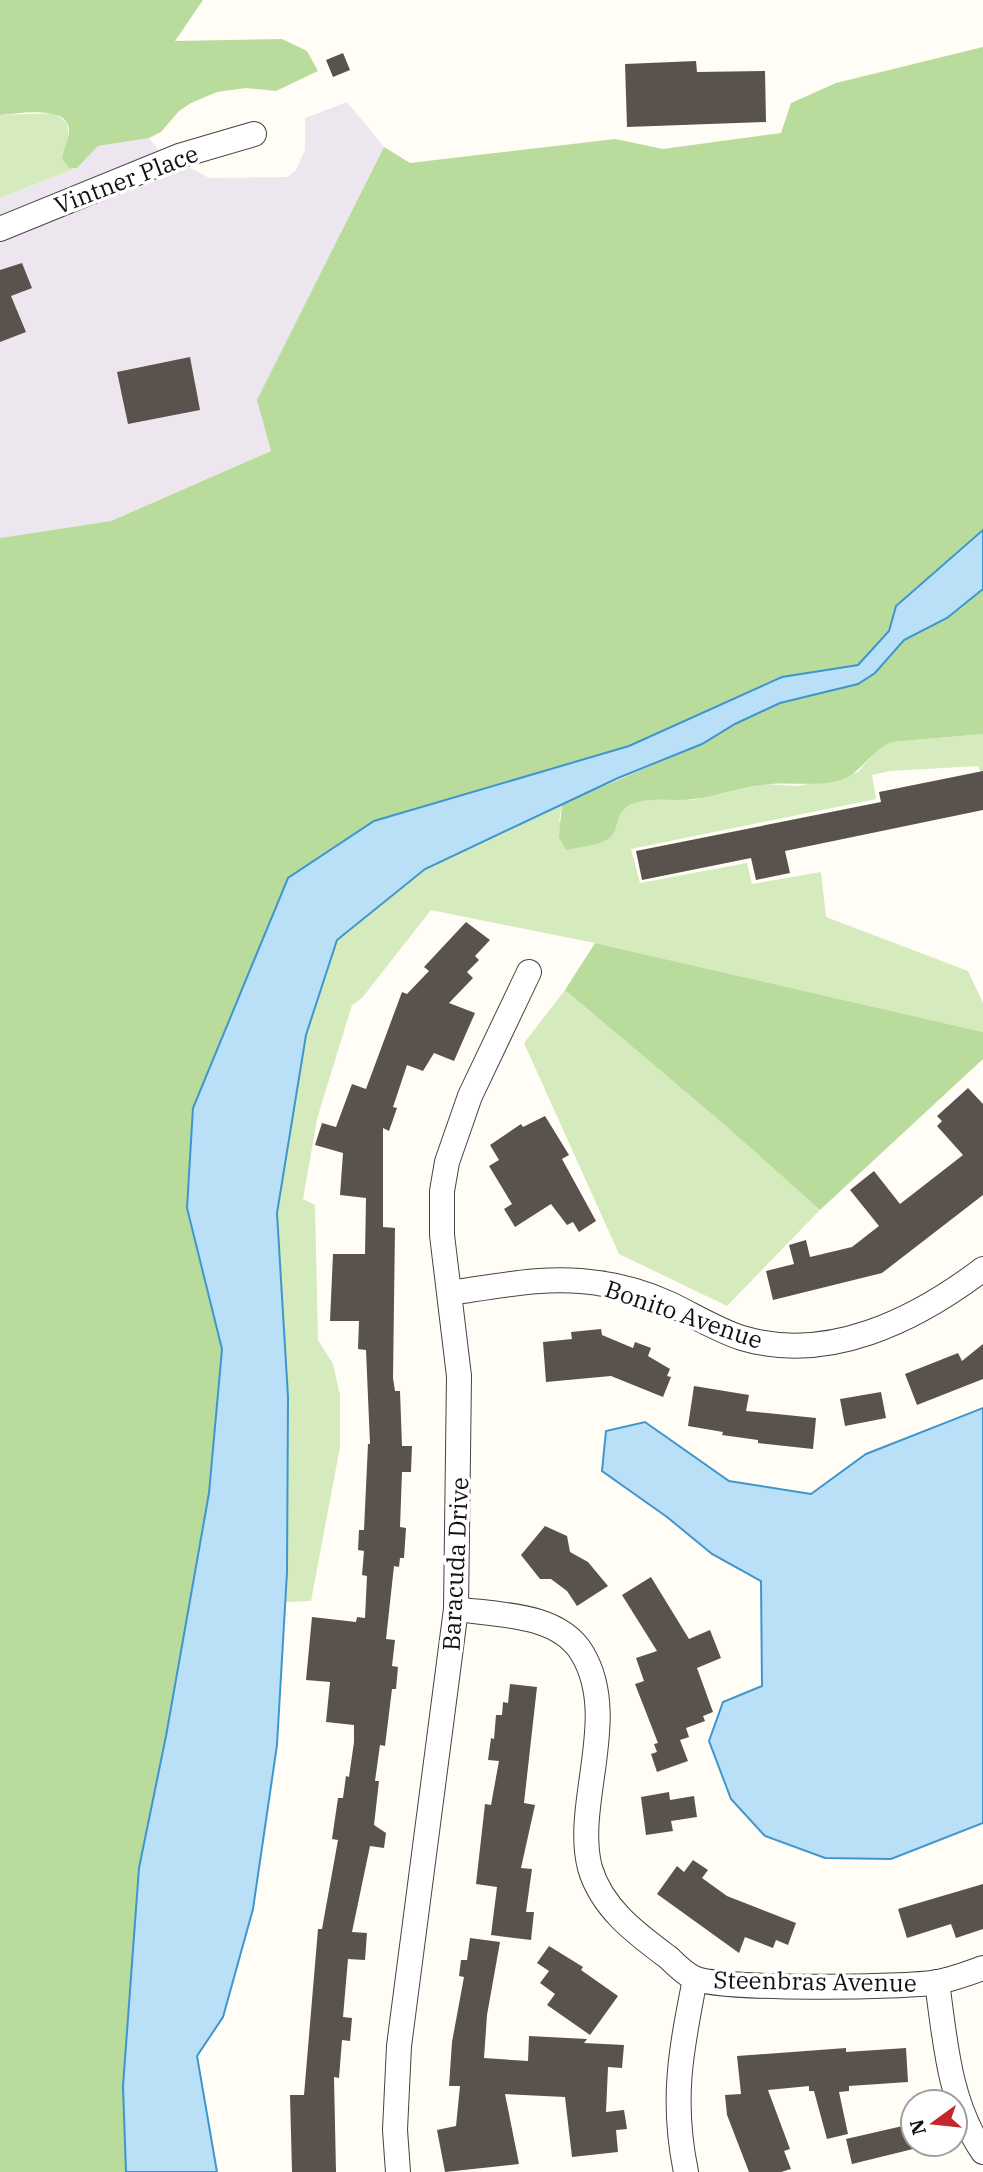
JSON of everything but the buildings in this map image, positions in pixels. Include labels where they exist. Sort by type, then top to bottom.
[{"type":"street","name":"Vintner Place","points":[[0,229],[179,156],[254,134]]},
{"type":"street","name":"Baracuda Drive","points":[[398,2172],[395,2130],[399,2046],[456,1609],[459,1376],[441,1210],[447,1162],[470,1096],[529,972]]},
{"type":"street","name":"Bonito Avenue","points":[[450,1293],[528,1282],[564,1280],[598,1283],[666,1302],[740,1337],[773,1345],[804,1347],[835,1343],[893,1323],[950,1294],[983,1269]]},
{"type":"street","name":"Steenbras Avenue","points":[[456,1609],[537,1621],[561,1631],[582,1653],[594,1685],[597,1729],[587,1846],[590,1867],[598,1890],[612,1910],[695,1979],[736,1984],[894,1985],[937,1982],[983,1968]]},
{"type":"street","points":[[686,2172],[677,2131],[680,2057],[695,1979]]},
{"type":"street","points":[[937,1982],[955,2091],[972,2136],[983,2152]]},
{"type":"shaded area","points":[[347,102],[384,147],[335,247],[271,451],[111,521],[0,538],[0,198],[77,168],[98,146],[149,138],[159,151],[209,178],[287,177],[296,170],[305,150],[305,118]]},
{"type":"green space","points":[[0,0],[203,0],[175,41],[282,39],[307,51],[318,71],[276,91],[246,88],[217,92],[179,111],[161,132],[149,138],[98,146],[77,168],[69,168],[62,158],[69,130],[60,117],[40,112],[0,115]]},
{"type":"green space","points":[[983,47],[983,530],[896,606],[889,631],[858,665],[782,677],[629,746],[374,821],[288,878],[193,1108],[187,1208],[222,1349],[209,1493],[166,1736],[139,1868],[123,2086],[126,2172],[0,2172],[0,538],[111,521],[271,451],[257,400],[384,147],[410,163],[615,139],[663,149],[781,133],[791,103],[836,83]]},
{"type":"green space","points":[[54,113],[67,123],[73,169],[77,168],[0,198],[0,115]]},
{"type":"green space","points":[[983,589],[983,734],[892,742],[877,751],[853,774],[837,781],[818,784],[771,784],[694,799],[635,803],[623,811],[615,831],[608,839],[566,850],[559,837],[562,804],[702,744],[735,724],[780,703],[858,684],[875,673],[904,640],[947,618]]},
{"type":"green space","points":[[983,734],[983,779],[978,766],[890,771],[872,775],[876,799],[631,849],[640,883],[747,863],[752,884],[821,872],[826,917],[968,971],[983,1003],[983,1032],[595,943],[431,910],[362,998],[352,1005],[317,1119],[303,1199],[315,1205],[318,1340],[333,1364],[340,1395],[340,1447],[311,1601],[286,1602],[288,1397],[277,1213],[306,1035],[337,940],[425,869],[562,804],[559,821],[613,834],[619,812],[632,804],[653,798],[692,800],[765,784],[799,786],[858,772],[879,748],[892,742]]},
{"type":"green space","points":[[595,943],[983,1032],[983,1059],[820,1210],[726,1126],[565,990]]},
{"type":"green space","points":[[565,990],[726,1126],[820,1210],[727,1306],[619,1254],[524,1043]]},
{"type":"water","points":[[983,530],[983,589],[947,618],[904,640],[875,673],[858,684],[780,703],[735,724],[702,744],[618,778],[425,869],[337,940],[306,1035],[277,1213],[288,1397],[287,1572],[277,1745],[253,1909],[223,2017],[197,2056],[217,2172],[126,2172],[123,2086],[139,1868],[166,1736],[209,1493],[222,1349],[187,1208],[193,1108],[288,878],[374,821],[629,746],[782,677],[858,665],[889,631],[896,606]]},
{"type":"water","points":[[983,1408],[983,1823],[891,1859],[825,1858],[765,1836],[731,1799],[709,1741],[723,1702],[762,1686],[761,1581],[712,1554],[667,1517],[602,1471],[606,1431],[645,1422],[729,1481],[811,1494],[866,1454]]}]
